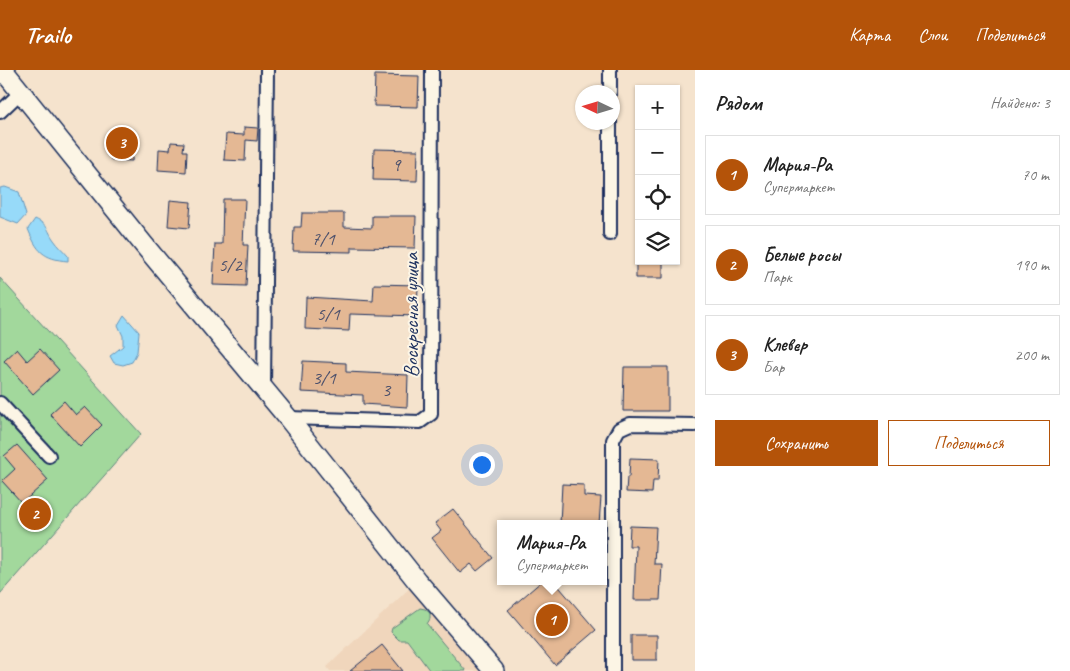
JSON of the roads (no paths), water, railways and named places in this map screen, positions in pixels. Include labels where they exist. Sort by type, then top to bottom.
[{"type":"street","points":[[4,70],[20,93],[288,418],[417,581],[494,671]]},
{"type":"street","points":[[264,390],[267,70]]},
{"type":"street","name":"Воскресная улица","points":[[288,418],[420,422],[431,414],[432,70]]},
{"type":"street","points":[[610,70],[610,85]]},
{"type":"street","points":[[0,112],[20,93]]},
{"type":"street","points":[[610,130],[610,234]]},
{"type":"street","points":[[0,403],[49,456]]},
{"type":"street","points":[[613,671],[613,440],[619,429],[630,424],[695,424]]},
{"type":"water","points":[[5,187],[19,192],[26,215],[18,224],[0,217],[0,188]]},
{"type":"water","points":[[35,219],[45,226],[68,256],[68,261],[47,256],[38,248],[28,229]]},
{"type":"water","points":[[124,315],[139,332],[137,352],[132,362],[123,365],[114,363],[110,356],[123,346],[123,336],[118,325]]},
{"type":"place","name":"Клевер","points":[[122,143]]},
{"type":"place","name":"Белые росы","points":[[35,514]]},
{"type":"place","name":"Мария-Ра","points":[[552,620]]}]
